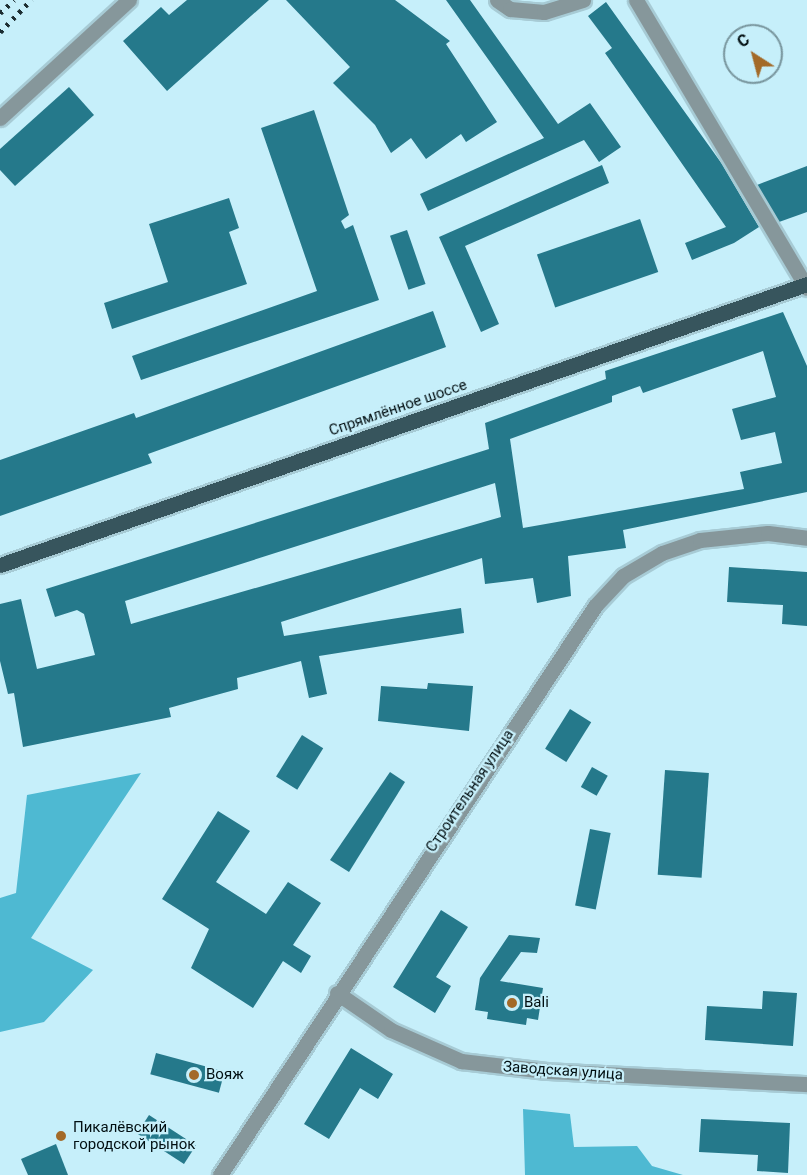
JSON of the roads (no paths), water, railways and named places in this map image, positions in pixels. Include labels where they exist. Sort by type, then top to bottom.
[{"type":"main road","name":"Спрямлённое шоссе","points":[[0,565],[806,285]]},
{"type":"street","points":[[0,118],[129,0]]},
{"type":"street","points":[[497,0],[510,9],[544,12],[583,0]]},
{"type":"street","points":[[636,0],[806,285]]},
{"type":"street","name":"Строительная улица","points":[[220,1175],[564,647],[623,576],[662,553],[700,540],[768,533],[807,538]]},
{"type":"street","name":"Заводская улица","points":[[338,993],[416,1043],[481,1065],[807,1084]]},
{"type":"railway","points":[[0,13],[14,0]]},
{"type":"railway","points":[[0,32],[31,0]]},
{"type":"place","name":"Bali","points":[[512,1003]]},
{"type":"place","name":"Вояж","points":[[194,1075]]},
{"type":"place","name":"Пикалёвский городской рынок","points":[[61,1136]]}]
